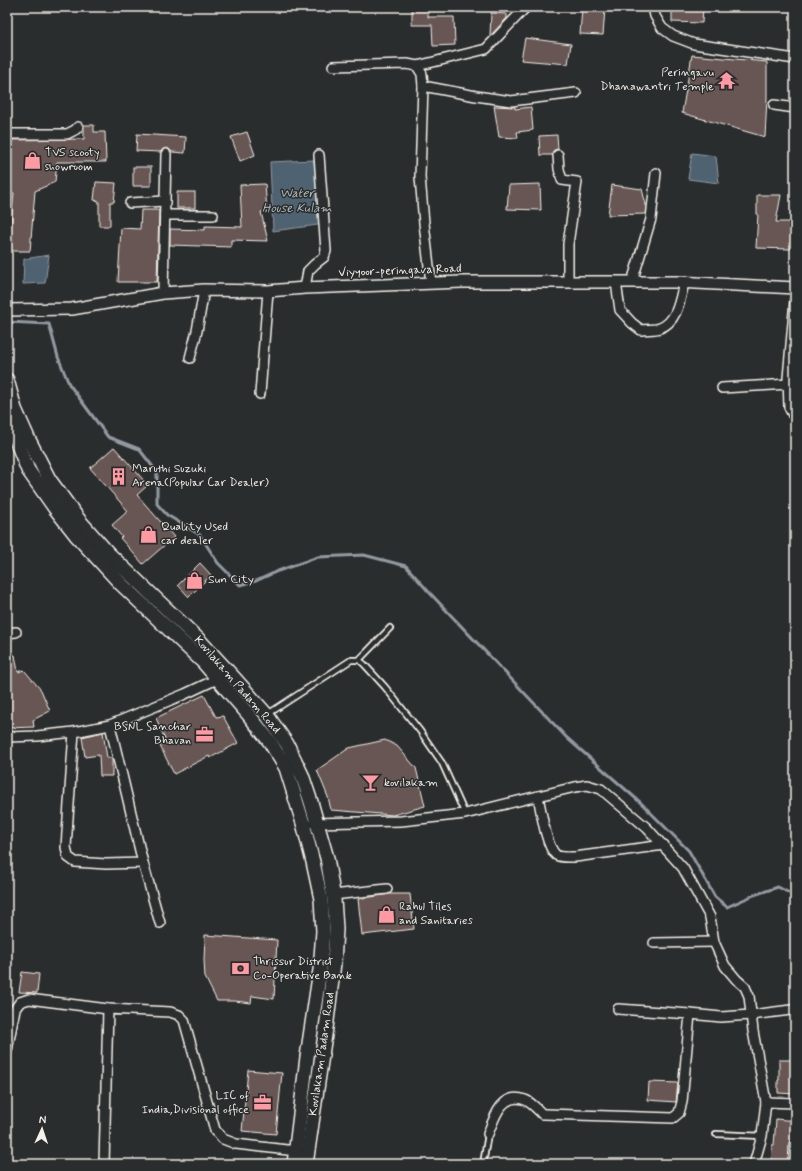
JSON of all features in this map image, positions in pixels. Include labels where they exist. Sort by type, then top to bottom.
[{"type":"main road","name":"Kovilakam Padam Road","points":[[7,380],[16,409],[28,438],[50,479],[79,520],[108,553],[199,640],[248,714],[270,742],[286,768],[313,862],[321,899],[323,931],[320,970],[307,1057],[294,1164]]},
{"type":"main road","name":"Kovilakam Padam Road","points":[[7,418],[28,470],[76,535],[121,584],[203,662],[222,674],[267,715],[287,744],[302,775],[327,858],[333,895],[336,929],[334,963],[327,1021],[306,1164]]},
{"type":"street","points":[[333,66],[407,64],[418,66],[486,49],[526,7]]},
{"type":"street","points":[[652,7],[662,28],[673,36],[694,44],[795,59]]},
{"type":"street","points":[[418,66],[422,74],[423,86],[420,177],[431,283]]},
{"type":"street","points":[[423,86],[511,101],[576,93]]},
{"type":"street","points":[[774,105],[795,108]]},
{"type":"street","points":[[7,134],[67,134],[78,127]]},
{"type":"street","points":[[163,293],[166,154]]},
{"type":"street","points":[[305,288],[308,271],[324,257],[326,251],[320,155]]},
{"type":"street","points":[[558,155],[559,169],[562,180],[577,182],[568,244],[568,282]]},
{"type":"street","points":[[632,282],[651,219],[656,173]]},
{"type":"street","points":[[130,203],[165,201]]},
{"type":"street","points":[[164,215],[213,215]]},
{"type":"street","points":[[616,282],[620,310],[632,323],[642,330],[661,328],[671,320],[678,308],[684,283]]},
{"type":"street","name":"Viyyoor-peringava Road","points":[[7,310],[72,309],[163,293],[204,290],[268,291],[431,283],[632,282],[795,288]]},
{"type":"street","points":[[190,358],[197,331],[204,290]]},
{"type":"street","points":[[260,394],[268,291]]},
{"type":"street","points":[[795,300],[789,384],[789,407],[793,416],[795,416]]},
{"type":"street","points":[[722,388],[789,384]]},
{"type":"street","points":[[7,737],[37,736],[74,732],[110,725],[185,694],[222,674]]},
{"type":"street","points":[[110,725],[143,863],[160,923]]},
{"type":"street","points":[[74,732],[66,847],[68,857],[76,862],[106,864],[143,863]]},
{"type":"street","points":[[303,823],[402,821],[465,814],[581,786],[587,785],[600,789],[647,828],[683,868],[710,917],[714,942],[725,966],[745,987],[749,996],[753,1031],[766,1102],[762,1136],[754,1164]]},
{"type":"street","points":[[538,796],[548,843],[552,851],[557,856],[566,857],[664,846]]},
{"type":"street","points":[[333,895],[387,889]]},
{"type":"street","points":[[654,943],[714,942]]},
{"type":"street","points":[[7,1051],[14,1009],[20,1002],[29,999],[108,1010],[170,1012],[179,1015],[184,1020],[215,1130],[223,1139],[236,1144],[296,1150]]},
{"type":"street","points":[[618,1009],[721,1017],[791,1010]]},
{"type":"street","points":[[104,1164],[108,1010]]},
{"type":"street","points":[[488,1134],[497,1111],[506,1101],[515,1098],[525,1100],[542,1114],[673,1118],[679,1113],[682,1102],[690,1014]]},
{"type":"street","points":[[766,1102],[795,1103]]},
{"type":"lane","points":[[359,660],[390,628]]},
{"type":"lane","points":[[267,715],[347,662],[355,659],[359,660],[385,687],[438,756],[465,814]]},
{"type":"lane","points":[[483,1164],[488,1134]]},
{"type":"lane","points":[[716,1134],[762,1136]]},
{"type":"water","points":[[692,153],[716,156],[719,183],[688,179]]},
{"type":"water","name":"Water House Kulam","points":[[314,160],[325,224],[273,231],[270,162]]},
{"type":"water","points":[[49,255],[45,283],[23,284],[24,259]]},
{"type":"building","points":[[412,7],[428,7],[428,17],[454,17],[455,45],[433,46],[432,25],[412,25]]},
{"type":"building","points":[[672,7],[703,7],[702,23],[672,22]]},
{"type":"building","points":[[582,8],[605,9],[603,35],[580,34]]},
{"type":"building","points":[[491,13],[507,14],[507,18],[490,36]]},
{"type":"building","points":[[525,38],[571,44],[568,64],[521,60]]},
{"type":"building","name":"Peringavu Dhanawantri Temple","points":[[692,55],[767,62],[765,137],[682,113]]},
{"type":"building","points":[[494,106],[515,107],[515,109],[531,107],[533,130],[517,132],[518,138],[499,137]]},
{"type":"building","points":[[84,125],[94,125],[94,132],[105,132],[106,162],[57,162],[55,182],[35,191],[30,251],[8,251],[14,193],[7,193],[7,140],[84,139]]},
{"type":"building","points":[[247,132],[255,155],[240,161],[231,137]]},
{"type":"building","points":[[137,134],[186,137],[185,153],[172,152],[167,148],[163,149],[161,152],[136,151]]},
{"type":"building","points":[[557,135],[558,149],[554,150],[552,155],[540,155],[539,136]]},
{"type":"building","points":[[133,167],[151,167],[151,186],[133,186]]},
{"type":"building","points":[[96,182],[116,183],[114,202],[110,202],[110,226],[99,226],[99,201],[94,200]]},
{"type":"building","points":[[265,184],[267,212],[261,212],[268,241],[231,240],[231,247],[170,245],[170,229],[205,230],[205,226],[242,227],[240,185]]},
{"type":"building","points":[[540,184],[541,210],[507,209],[509,185]]},
{"type":"building","points":[[612,185],[642,189],[646,205],[645,214],[608,215]]},
{"type":"building","points":[[177,192],[195,192],[195,208],[177,208]]},
{"type":"building","points":[[757,195],[781,195],[776,222],[795,222],[791,249],[756,248],[758,214]]},
{"type":"building","points":[[141,210],[159,210],[157,282],[118,282],[121,228],[140,229]]},
{"type":"building","points":[[114,447],[148,485],[137,495],[174,537],[143,564],[120,538],[122,537],[112,525],[128,511],[90,468]]},
{"type":"building","name":"Sun City","points":[[200,563],[211,575],[189,597],[178,585]]},
{"type":"building","points":[[15,655],[18,672],[24,670],[41,690],[50,711],[33,720],[34,727],[7,728],[7,656]]},
{"type":"building","name":"BSNL Sanchar Bhavan","points":[[204,695],[216,717],[223,716],[238,743],[210,758],[209,756],[174,774],[160,746],[166,742],[156,718]]},
{"type":"building","points":[[103,732],[107,758],[112,758],[112,776],[100,776],[99,755],[85,757],[82,737]]},
{"type":"building","name":"kovilakam","points":[[385,740],[397,746],[416,768],[425,806],[393,815],[331,810],[328,797],[317,770],[349,748]]},
{"type":"building","name":"Rahul Tiles and Sanitaries","points":[[390,894],[410,894],[414,929],[362,935],[358,899]]},
{"type":"building","name":"Thrissur District Co-Operative Bank","points":[[205,935],[277,940],[274,999],[252,996],[251,1003],[217,1001],[205,977]]},
{"type":"building","points":[[22,972],[39,974],[37,993],[19,992]]},
{"type":"building","points":[[779,1060],[795,1060],[795,1094],[778,1093]]},
{"type":"building","name":"LIC of India,Divisional office","points":[[248,1070],[282,1073],[276,1134],[242,1131]]},
{"type":"building","points":[[649,1082],[678,1083],[676,1102],[648,1100]]},
{"type":"building","points":[[776,1119],[795,1121],[795,1142],[789,1142],[788,1164],[771,1164]]},
{"type":"waterway","points":[[7,322],[49,324],[58,357],[69,384],[108,437],[139,449],[157,472],[157,504],[167,515],[200,535],[218,563],[240,585],[256,581],[278,571],[318,557],[364,555],[406,566],[567,738],[641,803],[689,851],[715,897],[727,907],[754,895],[778,887],[795,896]]},
{"type":"place","name":"Peringavu Dhanawantri Temple","points":[[727,80]]},
{"type":"place","name":"TVS scooty showroom","points":[[32,160]]},
{"type":"place","name":"Maruthi Suzuki Arena(Popular Car Dealer)","points":[[119,476]]},
{"type":"place","name":"Quality Used car dealer","points":[[148,534]]},
{"type":"place","name":"Sun City","points":[[195,580]]},
{"type":"place","name":"BSNL Sanchar Bhavan","points":[[204,734]]},
{"type":"place","name":"kovilakam","points":[[371,783]]},
{"type":"place","name":"Rahul Tiles and Sanitaries","points":[[386,914]]},
{"type":"place","name":"Thrissur District Co-Operative Bank","points":[[240,969]]},
{"type":"place","name":"LIC of India,Divisional office","points":[[262,1103]]}]
